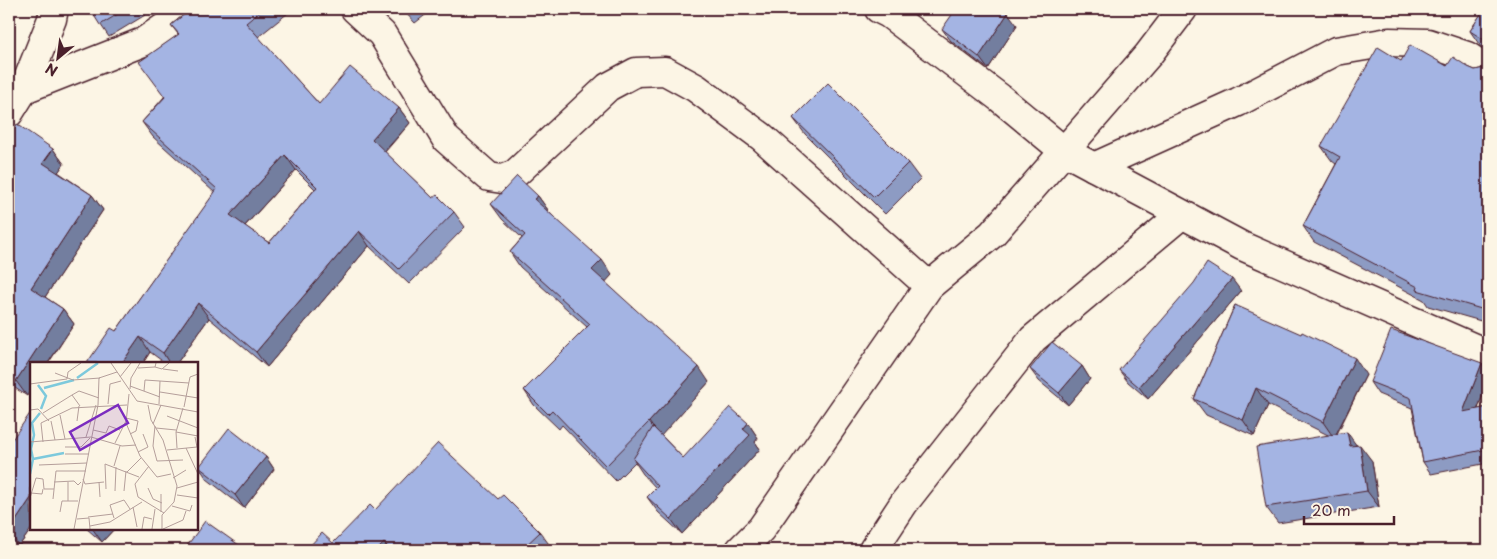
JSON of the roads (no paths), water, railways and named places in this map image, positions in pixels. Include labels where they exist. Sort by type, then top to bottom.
[{"type":"street","points":[[9,113],[24,89],[52,19],[54,9]]},
{"type":"street","points":[[24,89],[143,42],[190,9]]},
{"type":"street","points":[[356,9],[382,34],[446,139],[489,177],[502,179],[515,174],[608,86],[636,72],[665,71],[696,88],[762,137],[929,286]]},
{"type":"street","points":[[879,9],[889,14],[1000,98],[1064,151],[1242,246],[1488,354]]},
{"type":"street","points":[[740,550],[761,529],[929,286],[992,234],[1148,55],[1183,9]]},
{"type":"street","points":[[1094,167],[1238,102],[1336,52],[1389,42],[1428,43],[1466,56],[1488,70]]},
{"type":"street","points":[[873,550],[904,503],[1034,339],[1182,215]]}]
